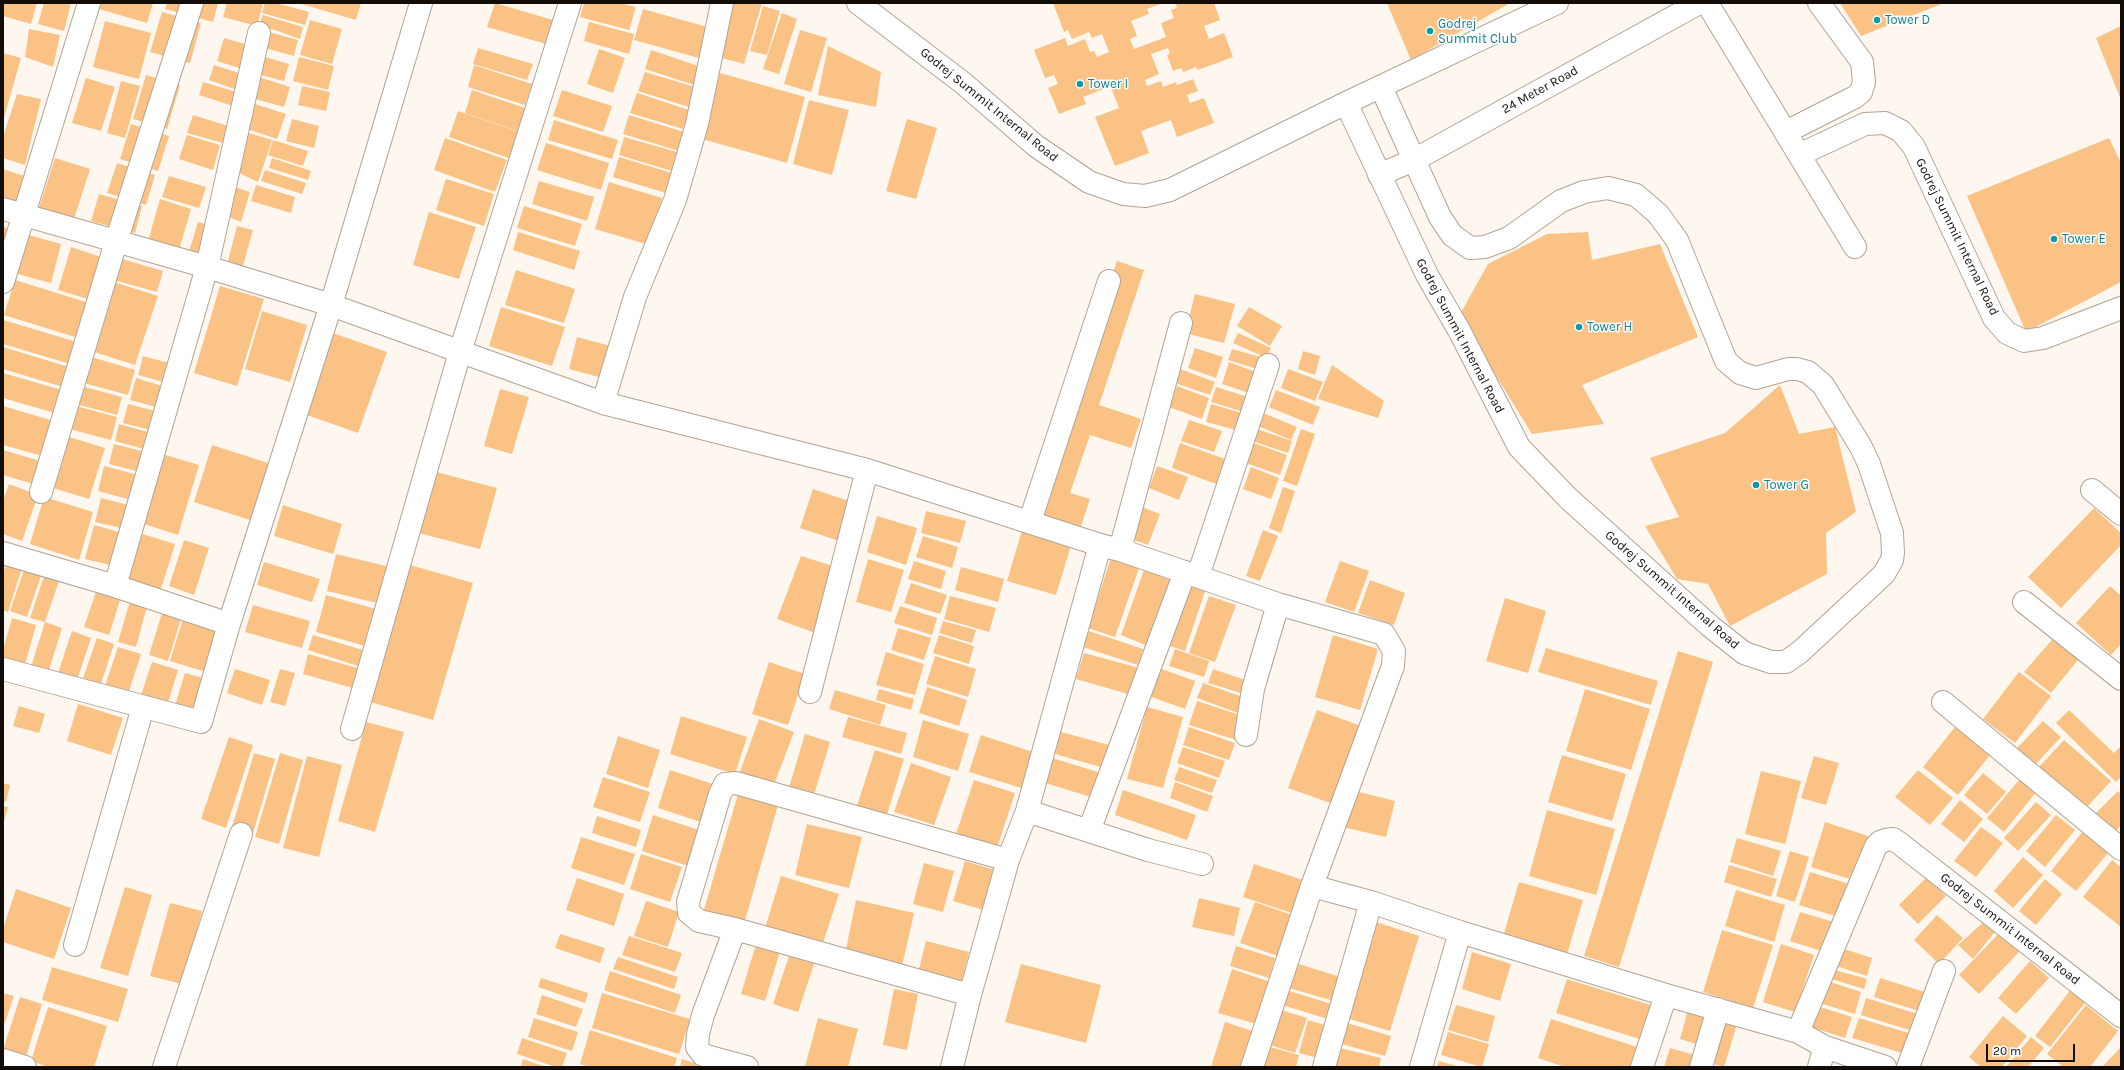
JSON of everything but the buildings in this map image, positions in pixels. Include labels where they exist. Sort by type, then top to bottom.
[{"type":"street","points":[[3,282],[13,212],[89,3]]},
{"type":"street","points":[[41,492],[116,242],[192,3]]},
{"type":"street","points":[[3,669],[201,722],[229,624],[331,305],[421,3]]},
{"type":"street","points":[[352,729],[460,352],[570,3]]},
{"type":"street","points":[[603,403],[635,297],[677,192],[697,124],[722,3]]},
{"type":"street","name":"Godrej Summit Internal Road","points":[[858,3],[963,83],[1036,146],[1089,182],[1123,194],[1145,196],[1170,190],[1346,103],[1557,3]]},
{"type":"street","name":"24 Meter Road","points":[[1379,175],[1414,160],[1700,3]]},
{"type":"street","points":[[1707,3],[1855,247]]},
{"type":"street","points":[[1786,132],[1855,97],[1861,92],[1864,82],[1862,62],[1819,3]]},
{"type":"street","points":[[115,586],[207,267],[259,33]]},
{"type":"street","name":"Godrej Summit Internal Road","points":[[1346,103],[1427,275],[1460,332],[1519,447],[1568,498],[1710,626],[1744,653],[1771,662],[1786,662],[1800,652],[1884,574],[1892,560],[1894,545],[1892,533],[1862,447],[1823,385],[1808,372],[1797,369],[1788,369],[1756,378],[1740,373],[1726,361],[1686,259],[1677,240],[1658,214],[1636,195],[1608,188],[1584,192],[1561,202],[1509,238],[1485,247],[1470,248],[1452,235],[1440,217],[1381,87]]},
{"type":"street","name":"Godrej Summit Internal Road","points":[[1799,155],[1865,124],[1885,123],[1901,131],[1914,147],[1994,318],[2007,333],[2024,341],[2043,338],[2121,308]]},
{"type":"street","points":[[13,212],[207,267],[331,305],[603,403],[867,470],[1110,547],[1278,604],[1384,634],[1394,651],[1393,666],[1312,886],[1252,1067]]},
{"type":"street","points":[[1030,521],[1109,281]]},
{"type":"street","points":[[952,1067],[970,995],[1008,860],[1027,811],[1180,323]]},
{"type":"street","points":[[1089,831],[1191,574],[1268,365]]},
{"type":"street","points":[[810,692],[867,470]]},
{"type":"street","points":[[2092,490],[2121,514]]},
{"type":"street","points":[[3,553],[115,586],[229,624]]},
{"type":"street","points":[[2024,602],[2121,679]]},
{"type":"street","points":[[1246,735],[1253,689],[1278,604]]},
{"type":"street","points":[[1944,702],[2121,849]]},
{"type":"street","points":[[74,944],[143,707]]},
{"type":"street","points":[[970,995],[736,929],[699,921],[689,913],[688,902],[720,794],[725,784],[736,783],[1008,860]]},
{"type":"street","points":[[1027,811],[1148,850],[1202,864]]},
{"type":"street","points":[[164,1067],[241,834]]},
{"type":"street","name":"Godrej Summit Internal Road","points":[[1798,1032],[1876,846],[1880,842],[1893,839],[2121,1016]]},
{"type":"street","points":[[1312,886],[1371,902],[1460,932],[1666,995],[1798,1032],[1822,1057],[1885,1067]]},
{"type":"street","points":[[1324,1067],[1371,902]]},
{"type":"street","points":[[736,929],[698,1034],[697,1047],[703,1055],[747,1067]]},
{"type":"street","points":[[1421,1067],[1460,932]]},
{"type":"street","points":[[1908,1067],[1944,970]]},
{"type":"street","points":[[1642,1067],[1666,995]]},
{"type":"street","points":[[1701,1067],[1718,1009]]},
{"type":"street","points":[[3,1060],[25,1067]]},
{"type":"place","name":"Tower D","points":[[1877,20]]},
{"type":"place","name":"Godrej Summit Club","points":[[1430,31]]},
{"type":"place","name":"Tower I","points":[[1080,84]]},
{"type":"place","name":"Tower E","points":[[2054,239]]},
{"type":"place","name":"Tower H","points":[[1579,327]]},
{"type":"place","name":"Tower G","points":[[1756,485]]}]
